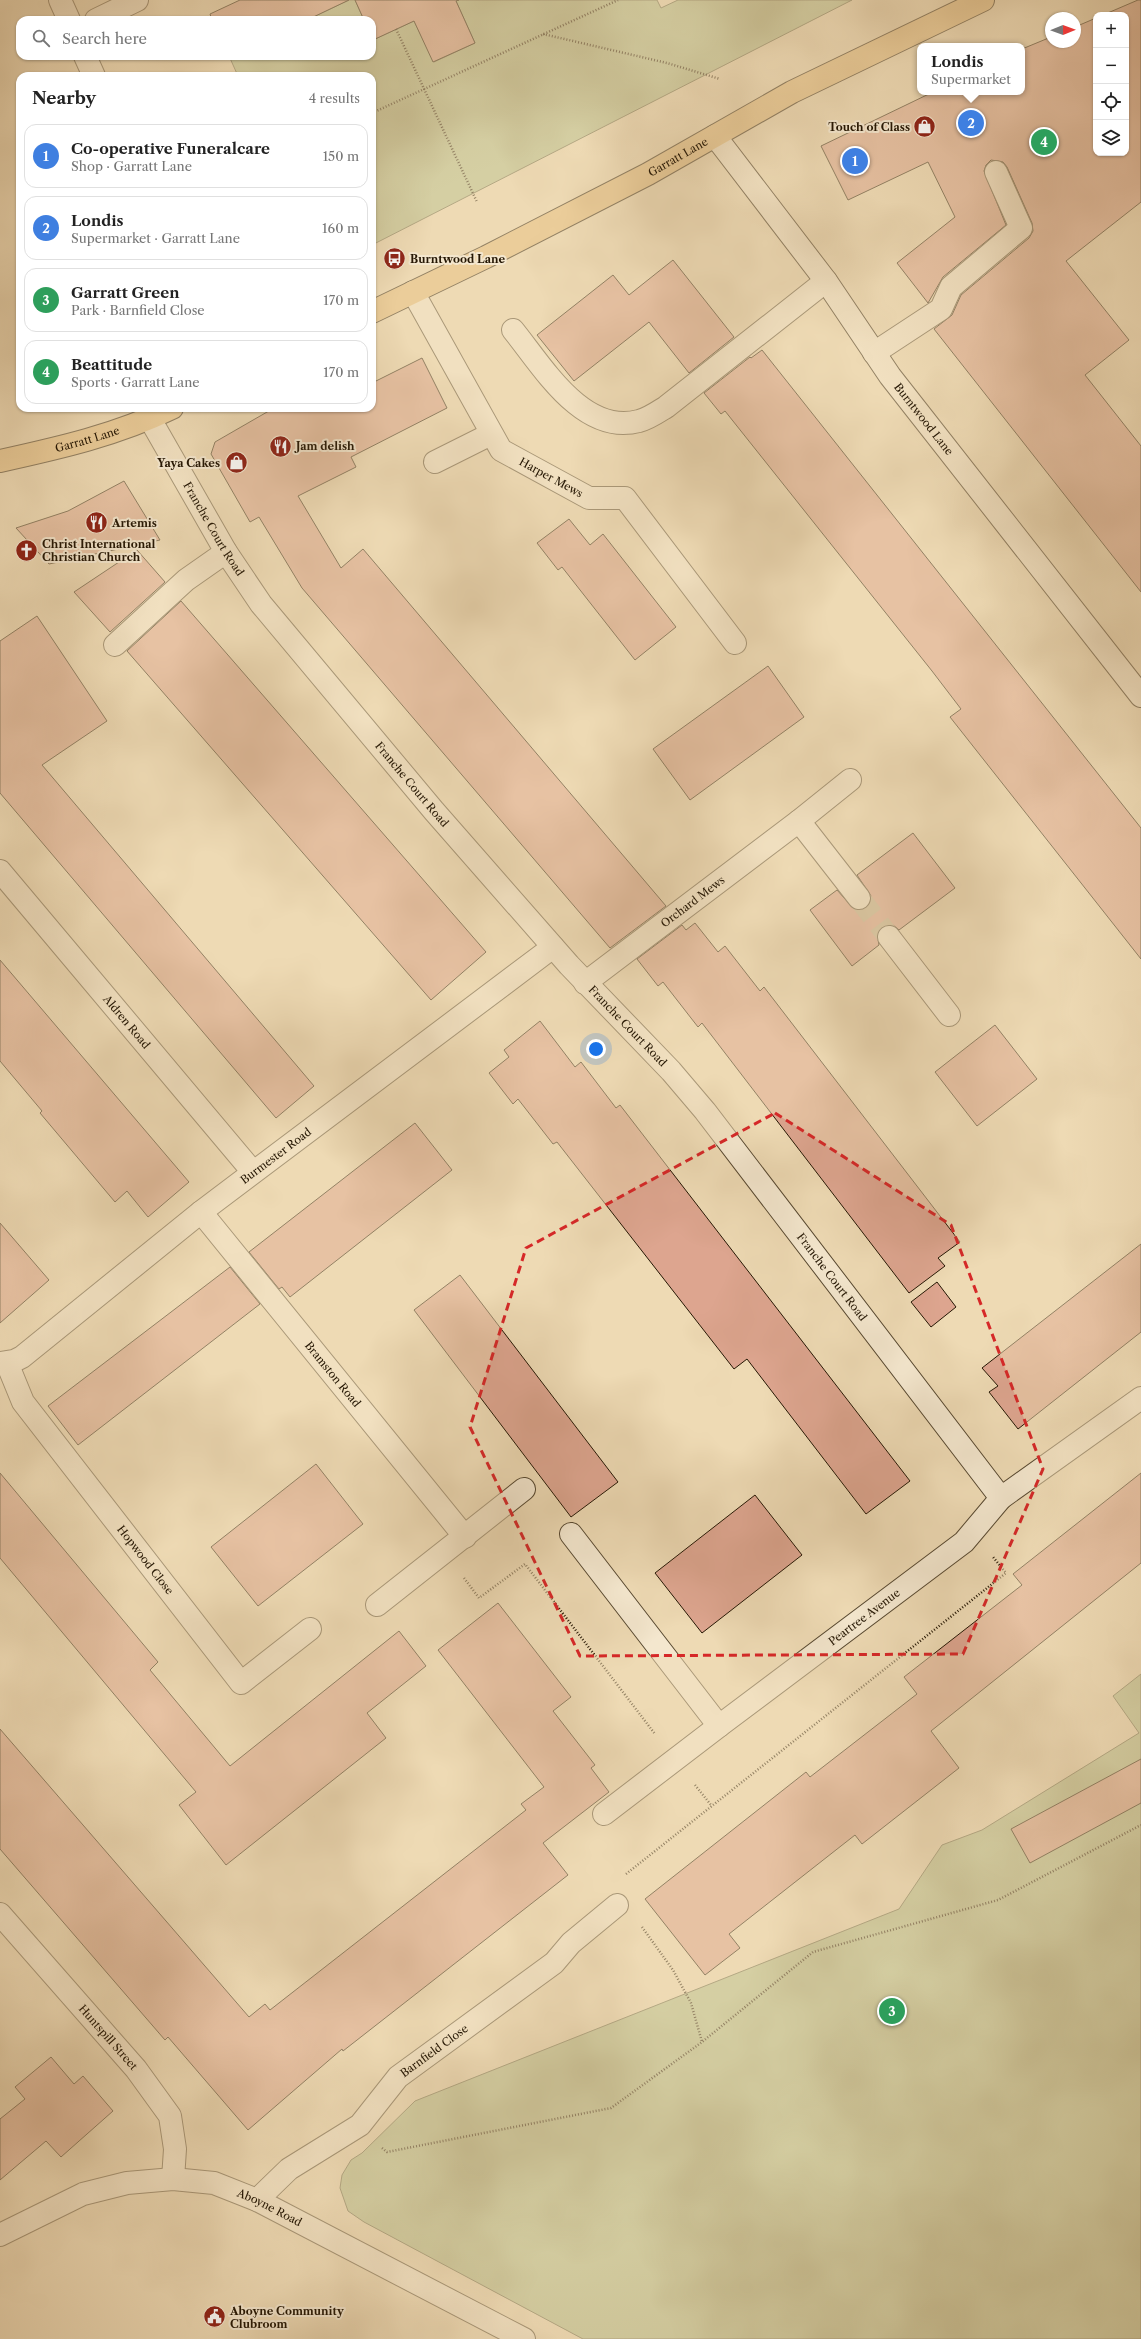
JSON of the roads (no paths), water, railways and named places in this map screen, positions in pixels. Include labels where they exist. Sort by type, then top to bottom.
[{"type":"main road","name":"Garratt Lane","points":[[376,310],[648,174],[792,92],[983,0]]},
{"type":"main road","name":"Garratt Lane","points":[[0,460],[73,445],[150,419],[164,412]]},
{"type":"street","points":[[60,0],[67,16]]},
{"type":"street","points":[[104,16],[137,0]]},
{"type":"street","points":[[87,60],[92,72]]},
{"type":"street","name":"Burntwood Lane","points":[[715,136],[826,281],[890,376],[1141,696]]},
{"type":"street","points":[[874,353],[941,308],[951,287],[1021,228],[996,172]]},
{"type":"street","points":[[513,330],[569,399],[585,412],[618,424],[640,421],[666,407],[826,281]]},
{"type":"street","name":"Harper Mews","points":[[413,292],[501,450],[589,498],[625,498],[735,643]]},
{"type":"street","name":"Franche Court Road","points":[[150,419],[164,447],[226,552],[271,616],[434,811],[553,947],[671,1071],[705,1111],[1001,1498]]},
{"type":"street","points":[[435,462],[491,434]]},
{"type":"street","points":[[115,644],[186,580],[226,552]]},
{"type":"street","name":"Orchard Mews","points":[[585,982],[799,821],[850,780]]},
{"type":"street","points":[[799,821],[860,898]]},
{"type":"street","name":"Aldren Road","points":[[0,871],[254,1172]]},
{"type":"street","points":[[889,937],[949,1015]]},
{"type":"street","name":"Burmester Road","points":[[3,1363],[22,1357],[201,1212],[553,947]]},
{"type":"street","name":"Bramston Road","points":[[201,1212],[465,1537]]},
{"type":"street","name":"Hopwood Close","points":[[3,1363],[23,1402],[241,1683],[310,1629]]},
{"type":"street","points":[[1001,1498],[1141,1398]]},
{"type":"street","points":[[377,1605],[445,1553],[524,1489]]},
{"type":"street","name":"Peartree Avenue","points":[[604,1814],[964,1542],[1001,1498]]},
{"type":"street","points":[[571,1534],[719,1726]]},
{"type":"street","name":"Barnfield Close","points":[[256,2200],[288,2169],[360,2125],[398,2077],[554,1963],[571,1943],[617,1905]]},
{"type":"street","name":"Huntspill Street","points":[[0,1914],[136,2069],[170,2116],[175,2149],[173,2179]]},
{"type":"street","name":"Aboyne Road","points":[[0,2235],[83,2194],[127,2183],[173,2179],[214,2183],[256,2200],[524,2339]]},
{"type":"tunnel","points":[[859,898],[889,937]]},
{"type":"place","name":"Londis","points":[[971,123]]},
{"type":"place","name":"Touch of Class","points":[[925,127]]},
{"type":"place","name":"Beattitude","points":[[1044,142]]},
{"type":"place","name":"Co-operative Funeralcare","points":[[855,161]]},
{"type":"place","name":"Burntwood Lane","points":[[394,259]]},
{"type":"place","name":"Jam delish","points":[[280,446]]},
{"type":"place","name":"Yaya Cakes","points":[[236,463]]},
{"type":"place","name":"Artemis","points":[[96,523]]},
{"type":"place","name":"Christ International Christian Church","points":[[26,550]]},
{"type":"place","name":"Garratt Green","points":[[892,2011]]},
{"type":"place","name":"Aboyne Community Clubroom","points":[[215,2317]]}]
